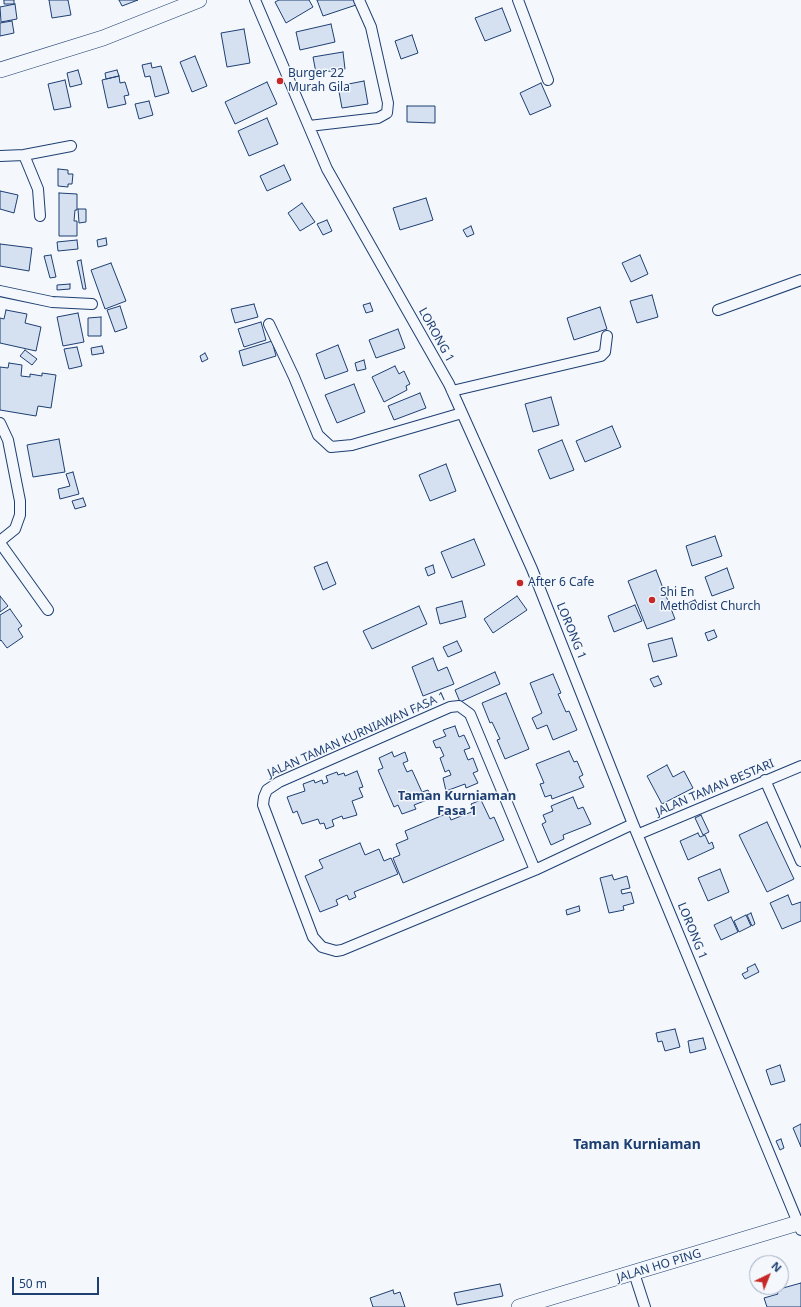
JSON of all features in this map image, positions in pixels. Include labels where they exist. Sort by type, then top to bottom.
[{"type":"street","points":[[0,70],[103,38],[199,0]]},
{"type":"street","name":"LORONG 1","points":[[255,0],[327,169],[452,391],[532,569],[633,824],[639,834],[800,1225]]},
{"type":"street","points":[[309,126],[378,118],[387,113],[388,103],[371,28],[359,0]]},
{"type":"street","points":[[518,0],[548,80]]},
{"type":"street","points":[[0,156],[24,155],[71,146]]},
{"type":"street","points":[[24,155],[38,190],[40,216]]},
{"type":"street","points":[[718,310],[801,280]]},
{"type":"street","points":[[0,291],[52,302],[92,304]]},
{"type":"street","points":[[269,324],[294,377],[318,435],[331,447],[352,444],[462,414]]},
{"type":"street","points":[[452,391],[602,356],[605,352],[607,336]]},
{"type":"street","points":[[0,423],[8,440],[20,501],[20,515],[16,529],[0,542],[48,610]]},
{"type":"street","name":"JALAN TAMAN KURNIAWAN FASA 1","points":[[535,870],[470,714],[464,707],[450,707],[272,785],[264,797],[263,805],[313,937],[317,943],[328,950],[342,950],[535,870],[633,824]]},
{"type":"street","name":"JALAN TAMAN BESTARI","points":[[639,834],[801,766]]},
{"type":"street","points":[[765,780],[801,861]]},
{"type":"street","name":"JALAN HO PING","points":[[519,1307],[800,1225]]},
{"type":"street","points":[[634,1273],[645,1307]]},
{"type":"building","points":[[4,0],[14,0],[14,4],[4,4]]},
{"type":"building","points":[[49,0],[68,0],[71,15],[52,18]]},
{"type":"building","points":[[119,0],[138,0],[122,6]]},
{"type":"building","points":[[279,0],[309,0],[313,7],[286,23],[275,2]]},
{"type":"building","points":[[317,0],[354,0],[356,5],[323,16]]},
{"type":"building","points":[[15,4],[17,19],[1,22],[0,7]]},
{"type":"building","points":[[502,8],[511,31],[485,41],[475,18]]},
{"type":"building","points":[[12,21],[14,33],[0,36],[0,23]]},
{"type":"building","points":[[331,24],[335,42],[300,50],[296,32]]},
{"type":"building","points":[[244,29],[250,63],[227,67],[221,33]]},
{"type":"building","points":[[412,35],[418,53],[401,59],[395,41]]},
{"type":"building","points":[[343,52],[345,69],[316,73],[313,57]]},
{"type":"building","points":[[195,56],[207,86],[192,92],[180,62]]},
{"type":"building","points":[[151,63],[152,68],[161,66],[169,93],[155,97],[150,76],[145,77],[142,65]]},
{"type":"building","points":[[78,70],[82,84],[70,87],[67,73]]},
{"type":"building","points":[[117,70],[119,76],[106,79],[105,73]]},
{"type":"building","points":[[119,76],[120,83],[125,82],[129,95],[124,96],[126,104],[108,108],[102,80]]},
{"type":"building","points":[[65,80],[71,107],[54,110],[48,84]]},
{"type":"building","points":[[364,81],[368,104],[342,108],[338,86]]},
{"type":"building","points":[[267,82],[277,104],[235,124],[225,102]]},
{"type":"building","points":[[541,83],[551,106],[530,115],[520,93]]},
{"type":"building","points":[[149,101],[153,115],[139,119],[135,104]]},
{"type":"building","points":[[407,106],[435,106],[435,123],[407,122]]},
{"type":"building","points":[[267,118],[278,144],[249,156],[238,131]]},
{"type":"building","points":[[284,165],[291,180],[267,191],[260,176]]},
{"type":"building","points":[[58,169],[68,170],[68,174],[73,174],[72,184],[68,184],[68,187],[58,186]]},
{"type":"building","points":[[0,191],[18,195],[14,213],[0,209]]},
{"type":"building","points":[[59,193],[77,194],[77,210],[75,210],[74,221],[77,221],[77,236],[59,236]]},
{"type":"building","points":[[426,198],[433,220],[400,230],[393,208]]},
{"type":"building","points":[[302,203],[315,222],[300,231],[288,213]]},
{"type":"building","points":[[78,209],[86,209],[86,222],[79,223]]},
{"type":"building","points":[[327,220],[332,231],[323,235],[317,224]]},
{"type":"building","points":[[471,226],[474,234],[467,237],[463,230]]},
{"type":"building","points":[[106,238],[107,245],[98,247],[97,240]]},
{"type":"building","points":[[77,240],[78,249],[58,251],[57,242]]},
{"type":"building","points":[[0,244],[32,248],[29,271],[0,266]]},
{"type":"building","points":[[51,255],[56,277],[50,278],[44,256]]},
{"type":"building","points":[[640,255],[648,274],[631,282],[622,263]]},
{"type":"building","points":[[81,260],[86,289],[83,289],[77,261]]},
{"type":"building","points":[[111,263],[126,301],[105,309],[91,270]]},
{"type":"building","points":[[70,284],[70,289],[57,290],[57,285]]},
{"type":"building","points":[[652,295],[658,317],[637,323],[630,301]]},
{"type":"building","points":[[370,303],[373,311],[366,313],[363,305]]},
{"type":"building","points":[[254,304],[258,317],[235,323],[231,309]]},
{"type":"building","points":[[120,306],[127,328],[115,332],[107,310]]},
{"type":"building","points":[[600,307],[607,329],[574,340],[567,318]]},
{"type":"building","points":[[6,310],[27,314],[25,323],[41,327],[36,351],[0,343],[0,318],[4,319]]},
{"type":"building","points":[[78,313],[84,342],[63,346],[57,317]]},
{"type":"building","points":[[101,317],[101,336],[88,336],[88,318]]},
{"type":"building","points":[[261,322],[266,340],[244,347],[238,329]]},
{"type":"building","points":[[398,329],[405,348],[376,358],[369,340]]},
{"type":"building","points":[[272,341],[276,356],[243,366],[239,351]]},
{"type":"building","points":[[338,345],[348,371],[325,379],[316,354]]},
{"type":"building","points":[[102,346],[104,353],[92,355],[91,348]]},
{"type":"building","points":[[77,347],[82,366],[69,369],[64,349]]},
{"type":"building","points":[[25,350],[37,359],[32,365],[20,356]]},
{"type":"building","points":[[205,353],[208,359],[202,362],[200,356]]},
{"type":"building","points":[[364,360],[366,369],[357,371],[355,363]]},
{"type":"building","points":[[9,363],[22,365],[21,376],[30,377],[30,374],[42,376],[42,373],[56,375],[51,408],[38,406],[36,416],[0,410],[0,367],[8,368]]},
{"type":"building","points":[[395,366],[399,374],[404,371],[410,384],[406,386],[407,390],[384,402],[372,377]]},
{"type":"building","points":[[354,384],[365,412],[337,423],[325,395]]},
{"type":"building","points":[[420,393],[426,408],[394,420],[388,406]]},
{"type":"building","points":[[551,397],[559,425],[533,432],[525,404]]},
{"type":"building","points":[[612,426],[621,447],[585,462],[576,441]]},
{"type":"building","points":[[59,439],[65,472],[33,477],[27,445]]},
{"type":"building","points":[[562,440],[574,470],[550,479],[538,450]]},
{"type":"building","points":[[446,464],[456,491],[430,501],[419,475]]},
{"type":"building","points":[[73,472],[79,494],[60,499],[58,489],[70,486],[66,474]]},
{"type":"building","points":[[83,498],[86,506],[75,509],[72,501]]},
{"type":"building","points":[[715,536],[722,556],[692,566],[686,546]]},
{"type":"building","points":[[474,539],[485,565],[452,578],[441,552]]},
{"type":"building","points":[[327,562],[336,584],[323,590],[314,567]]},
{"type":"building","points":[[433,565],[435,573],[428,576],[425,568]]},
{"type":"building","points":[[727,568],[734,588],[712,596],[705,577]]},
{"type":"building","name":"Shi En Methodist Church","points":[[656,570],[675,619],[647,629],[628,581]]},
{"type":"building","points":[[0,596],[8,606],[0,612]]},
{"type":"building","points":[[517,596],[527,610],[493,633],[484,619]]},
{"type":"building","points":[[695,600],[699,607],[691,610],[688,603]]},
{"type":"building","points":[[462,601],[466,617],[440,624],[436,608]]},
{"type":"building","points":[[635,605],[642,621],[614,632],[608,616]]},
{"type":"building","points":[[419,606],[427,624],[372,649],[363,631]]},
{"type":"building","points":[[10,609],[22,626],[18,629],[23,637],[7,648],[1,640],[0,641],[0,615]]},
{"type":"building","points":[[714,630],[717,637],[708,641],[705,633]]},
{"type":"building","points":[[672,638],[677,656],[653,662],[648,644]]},
{"type":"building","points":[[457,641],[462,651],[448,657],[443,647]]},
{"type":"building","points":[[433,658],[438,671],[447,667],[454,684],[423,696],[412,667]]},
{"type":"building","points":[[495,672],[500,684],[460,702],[455,690]]},
{"type":"building","points":[[553,674],[561,693],[558,694],[566,712],[569,711],[577,730],[553,740],[547,725],[537,729],[532,718],[542,713],[530,683]]},
{"type":"building","points":[[658,676],[662,684],[654,687],[650,679]]},
{"type":"building","points":[[506,693],[529,749],[505,759],[497,740],[500,739],[492,722],[490,723],[482,703]]},
{"type":"building","points":[[455,726],[459,737],[464,735],[470,748],[464,750],[468,760],[473,758],[478,771],[473,773],[478,783],[466,788],[465,784],[446,791],[443,778],[451,775],[449,770],[445,772],[440,758],[444,756],[440,747],[436,748],[433,741],[446,736],[443,730]]},
{"type":"building","points":[[569,751],[574,762],[577,761],[583,775],[579,777],[584,787],[552,799],[551,795],[545,797],[540,784],[544,783],[536,764]]},
{"type":"building","points":[[392,752],[394,757],[405,752],[408,761],[403,763],[407,772],[412,770],[422,792],[428,790],[432,798],[414,805],[416,809],[402,814],[398,805],[394,807],[378,770],[383,768],[379,758]]},
{"type":"building","points":[[667,765],[673,777],[684,771],[693,788],[662,804],[647,776]]},
{"type":"building","points":[[357,771],[363,787],[359,788],[363,797],[352,801],[357,815],[343,819],[342,816],[332,820],[334,826],[326,829],[324,823],[320,824],[318,819],[302,824],[297,811],[293,813],[287,797],[305,791],[303,784],[314,780],[315,783],[322,780],[323,784],[328,782],[326,776],[337,772],[338,775],[344,773],[345,776]]},
{"type":"building","points":[[573,797],[578,809],[583,807],[591,824],[563,835],[564,839],[551,845],[542,824],[546,822],[543,815],[553,811],[551,806]]},
{"type":"building","points":[[481,800],[490,819],[494,817],[504,840],[403,883],[393,858],[400,855],[396,844],[408,839],[405,831],[448,813],[451,820],[474,811],[471,804]]},
{"type":"building","points":[[701,815],[709,832],[703,835],[695,818]]},
{"type":"building","points":[[767,822],[794,879],[767,892],[739,835]]},
{"type":"building","points":[[698,833],[700,837],[705,835],[709,844],[712,842],[714,848],[688,860],[680,841]]},
{"type":"building","points":[[360,843],[365,855],[379,849],[384,861],[391,858],[398,874],[354,892],[356,897],[349,900],[347,895],[336,900],[338,905],[320,912],[305,876],[323,868],[319,860]]},
{"type":"building","points":[[720,869],[729,892],[708,901],[698,878]]},
{"type":"building","points":[[612,875],[614,880],[627,876],[630,888],[621,890],[622,894],[631,892],[634,903],[623,906],[624,910],[609,913],[600,878]]},
{"type":"building","points":[[788,895],[792,905],[801,902],[801,921],[782,929],[770,903]]},
{"type":"building","points":[[579,906],[580,911],[567,915],[566,910]]},
{"type":"building","points":[[751,913],[755,924],[752,926],[747,915]]},
{"type":"building","points":[[746,915],[751,926],[739,932],[734,921]]},
{"type":"building","points":[[731,917],[738,932],[721,940],[714,925]]},
{"type":"building","points":[[755,964],[759,972],[745,979],[742,974],[748,971],[747,968]]},
{"type":"building","points":[[675,1029],[680,1047],[665,1051],[662,1041],[658,1042],[656,1033]]},
{"type":"building","points":[[703,1038],[706,1049],[690,1053],[688,1041]]},
{"type":"building","points":[[780,1065],[785,1081],[771,1085],[766,1070]]},
{"type":"building","points":[[801,1124],[801,1147],[793,1128]]},
{"type":"building","points":[[781,1139],[784,1148],[780,1150],[776,1141]]},
{"type":"building","points":[[801,1283],[801,1307],[767,1307],[764,1298],[774,1295],[789,1295],[789,1286]]},
{"type":"building","points":[[500,1284],[503,1296],[457,1305],[454,1293]]},
{"type":"building","points":[[393,1290],[394,1294],[400,1292],[405,1307],[373,1307],[370,1298]]},
{"type":"place","name":"Burger 22 Murah Gila","points":[[280,81]]},
{"type":"place","name":"After 6 Cafe","points":[[520,583]]},
{"type":"place","name":"Shi En Methodist Church","points":[[652,600]]},
{"type":"district","name":"Taman Kurniaman Fasa 1","points":[[457,804]]},
{"type":"district","name":"Taman Kurniaman","points":[[637,1145]]}]
